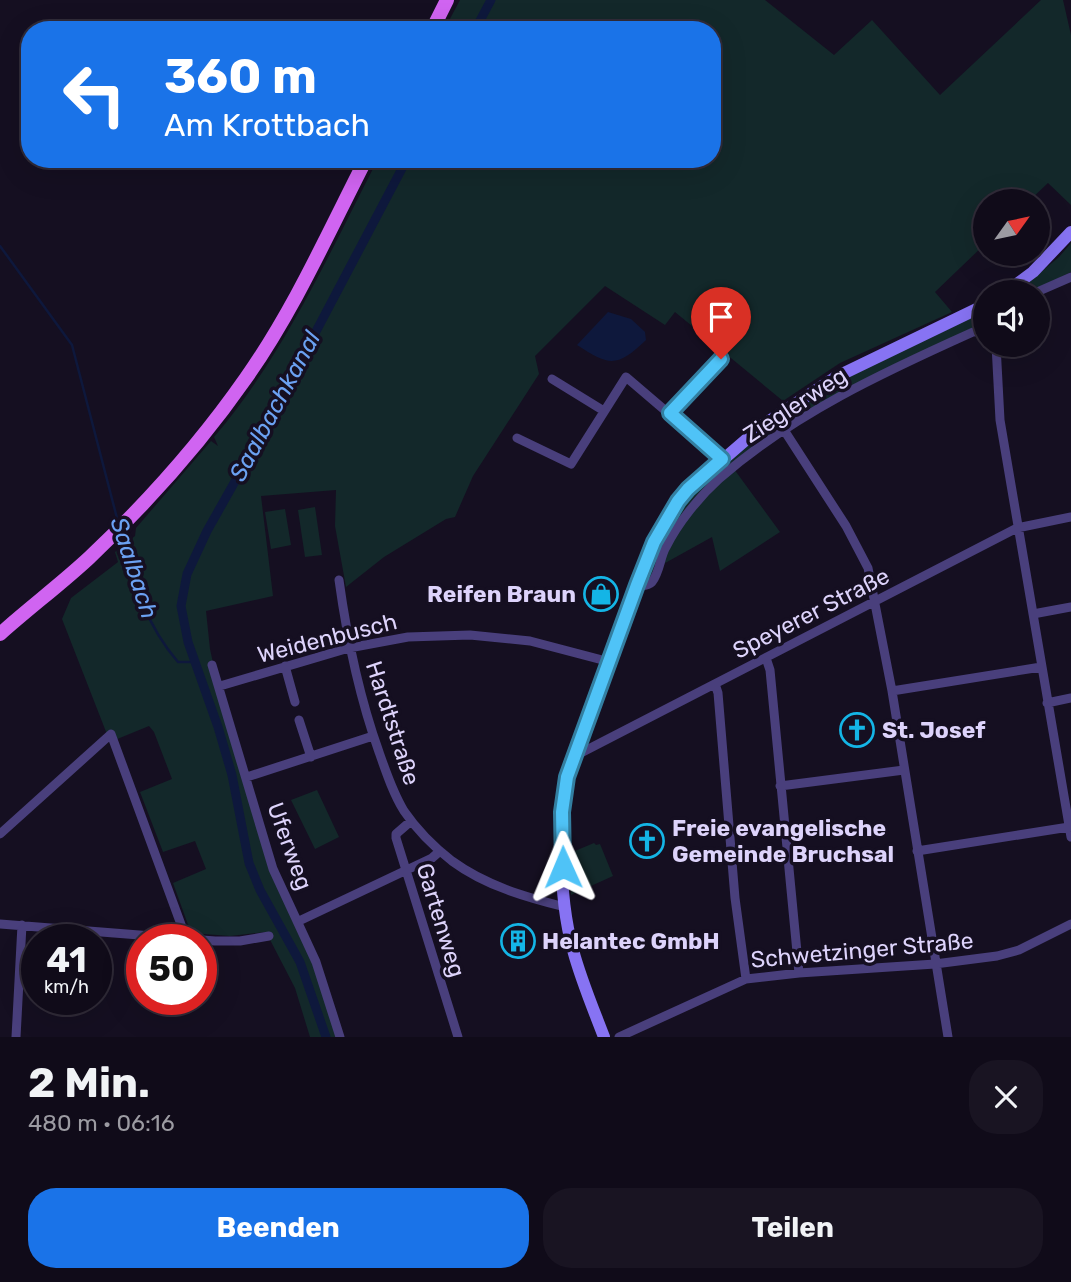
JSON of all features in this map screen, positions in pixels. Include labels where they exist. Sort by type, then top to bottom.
[{"type":"main road","points":[[436,21],[447,0]]},
{"type":"main road","points":[[0,634],[127,521],[190,453],[247,376],[303,283],[361,168]]},
{"type":"main road","points":[[1022,280],[1071,232]]},
{"type":"main road","points":[[604,1037],[573,950],[565,907],[562,812],[573,757],[654,542],[688,489],[763,425],[836,377],[973,311]]},
{"type":"street","points":[[1050,286],[1071,277]]},
{"type":"street","name":"Zieglerweg","points":[[637,585],[646,586],[652,581],[665,547],[699,500],[719,479],[784,430],[893,368],[973,332]]},
{"type":"street","points":[[997,357],[1000,420],[1047,703],[1067,788],[1071,837]]},
{"type":"street","points":[[670,413],[721,359]]},
{"type":"street","points":[[517,438],[571,464],[626,377],[722,459]]},
{"type":"street","points":[[552,379],[604,411]]},
{"type":"street","points":[[784,430],[858,546],[868,568],[892,691],[948,1037]]},
{"type":"street","name":"Speyerer Straße","points":[[573,757],[1017,528],[1071,517]]},
{"type":"street","name":"Hardtstraße","points":[[339,580],[349,648],[373,736],[388,777],[411,821],[440,851],[479,878],[522,896],[565,907]]},
{"type":"street","points":[[1032,614],[1071,607]]},
{"type":"street","name":"Weidenbusch","points":[[220,686],[349,648],[408,637],[470,635],[530,641],[610,662]]},
{"type":"street","points":[[766,658],[770,670],[799,973]]},
{"type":"street","name":"Uferweg","points":[[212,664],[273,869],[316,962],[340,1037]]},
{"type":"street","points":[[285,666],[295,702]]},
{"type":"street","points":[[892,691],[1041,667]]},
{"type":"street","points":[[715,684],[718,693],[735,898],[746,979]]},
{"type":"street","points":[[1047,703],[1071,698]]},
{"type":"street","points":[[299,720],[311,757]]},
{"type":"street","points":[[0,834],[111,734],[181,924]]},
{"type":"street","points":[[247,777],[373,736]]},
{"type":"street","points":[[780,786],[904,770]]},
{"type":"street","name":"Gartenweg","points":[[411,821],[396,834],[458,1037]]},
{"type":"street","points":[[916,850],[1069,827]]},
{"type":"street","points":[[299,921],[432,858],[440,851]]},
{"type":"street","points":[[0,924],[21,925]]},
{"type":"street","name":"Schwetzinger Straße","points":[[619,1037],[746,979],[935,964],[1008,953],[1071,924]]},
{"type":"street","points":[[217,941],[240,941],[269,936]]},
{"type":"street","points":[[16,1037],[21,944]]},
{"type":"green space","points":[[460,0],[765,0],[834,55],[872,20],[940,95],[1041,0],[1063,0],[1071,35],[1071,205],[1048,183],[1042,189],[973,189],[973,256],[935,292],[952,312],[840,363],[783,401],[675,312],[665,325],[605,286],[535,356],[539,374],[473,476],[455,517],[446,519],[384,557],[346,587],[335,526],[336,490],[261,496],[273,596],[206,611],[218,686],[260,839],[307,947],[337,1037],[310,1037],[295,988],[266,932],[217,935],[217,924],[188,924],[173,883],[206,869],[195,841],[163,852],[140,792],[172,779],[154,732],[149,726],[110,742],[62,619],[71,598],[118,562],[115,552],[135,536],[136,528],[211,441],[218,446],[214,437],[284,338],[373,168],[721,168],[721,21],[449,21]]},
{"type":"green space","points":[[1071,243],[1071,272],[1050,282],[1050,280],[1031,280],[1050,266]]},
{"type":"green space","points":[[973,315],[973,332],[845,393],[734,469],[780,532],[720,571],[712,537],[658,567],[652,581],[637,585],[678,501],[722,459],[836,377]]},
{"type":"green space","points":[[315,507],[322,555],[305,557],[298,510]]},
{"type":"green space","points":[[285,509],[291,545],[271,549],[265,512]]},
{"type":"green space","points":[[317,790],[339,837],[315,849],[291,800]]},
{"type":"green space","points":[[594,843],[600,844],[613,876],[571,895],[570,853]]},
{"type":"water","points":[[608,312],[631,319],[645,332],[646,340],[627,356],[613,361],[597,357],[577,345]]},
{"type":"waterway","name":"Saalbachkanal","points":[[480,21],[491,0]]},
{"type":"waterway","name":"Saalbachkanal","points":[[326,1037],[300,962],[260,890],[249,863],[232,775],[188,642],[181,606],[187,574],[207,531],[264,430],[402,168]]},
{"type":"waterway","name":"Saalbach","points":[[0,246],[72,345],[118,522]]},
{"type":"waterway","name":"Saalbach","points":[[121,535],[136,586],[157,633],[178,662],[195,662]]},
{"type":"place","name":"Reifen Braun","points":[[601,594]]},
{"type":"place","name":"St. Josef","points":[[857,730]]},
{"type":"place","name":"Freie evangelische Gemeinde Bruchsal","points":[[647,841]]},
{"type":"place","name":"Helantec GmbH","points":[[518,941]]},
{"type":"route","points":[[563,867],[562,812],[567,777],[637,585],[654,542],[678,501],[722,459],[670,413],[721,359]]}]
